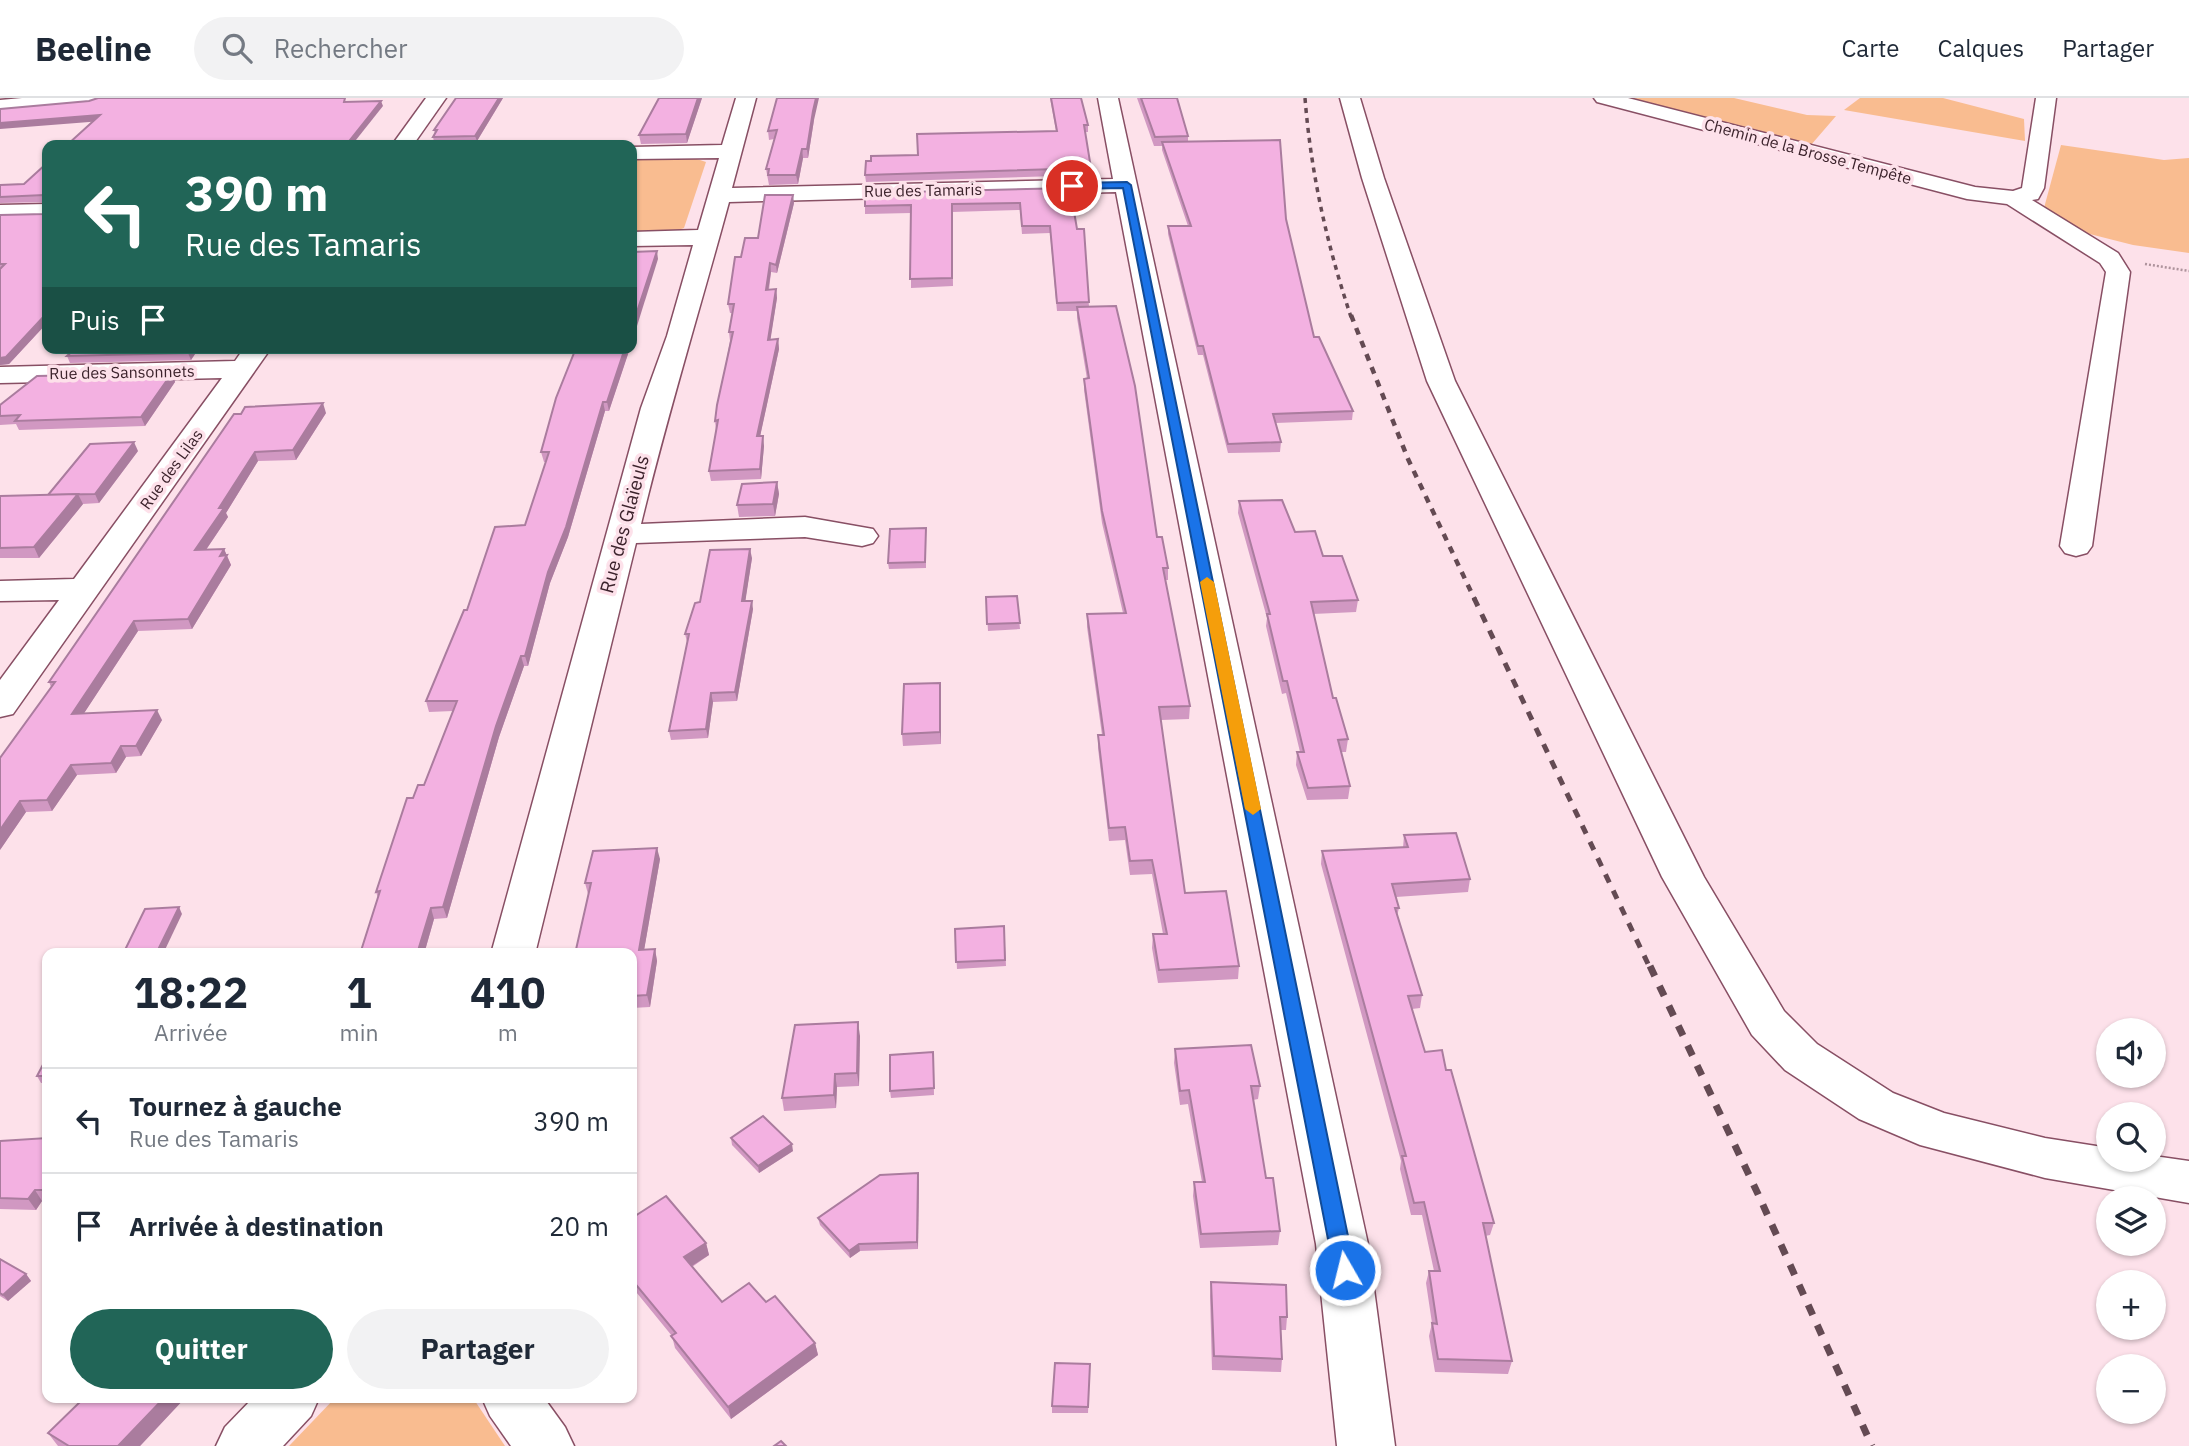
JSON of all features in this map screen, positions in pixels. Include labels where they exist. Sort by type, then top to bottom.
[{"type":"street","points":[[0,106],[91,98]]},
{"type":"street","points":[[406,140],[436,98]]},
{"type":"street","name":"Rue des Glaïeuls","points":[[515,948],[654,408],[680,336],[746,98]]},
{"type":"street","points":[[1108,98],[1342,1244],[1366,1446]]},
{"type":"street","points":[[1350,98],[1373,178],[1441,382],[1683,877],[1768,1023],[1801,1057],[1876,1106],[1937,1132],[2045,1158],[2189,1182]]},
{"type":"street","name":"Chemin de la Brosse Tempête","points":[[1604,98],[1975,194],[2013,198]]},
{"type":"street","points":[[2013,198],[2025,196],[2033,188],[2046,98]]},
{"type":"street","points":[[637,153],[732,151]]},
{"type":"street","name":"Rue des Tamaris","points":[[720,195],[1127,185]]},
{"type":"street","points":[[2013,198],[2109,258],[2118,272],[2076,546]]},
{"type":"street","points":[[0,212],[42,211]]},
{"type":"street","points":[[637,239],[708,237]]},
{"type":"street","name":"Rue des Sansonnets","points":[[0,375],[251,358]]},
{"type":"street","name":"Rue des Lilas","points":[[0,706],[251,358]]},
{"type":"street","points":[[622,534],[804,527],[862,536]]},
{"type":"street","points":[[0,591],[85,589]]},
{"type":"street","points":[[245,1446],[286,1403]]},
{"type":"street","points":[[514,1403],[545,1446]]},
{"type":"shaded area","points":[[1631,98],[1734,98],[1807,115],[1836,116],[1811,145]]},
{"type":"shaded area","points":[[1860,98],[1943,98],[2024,119],[2025,141],[1844,110]]},
{"type":"shaded area","points":[[2061,145],[2164,160],[2189,158],[2189,253],[2133,245],[2070,229],[2044,208]]},
{"type":"shaded area","points":[[691,157],[706,162],[684,228],[673,232],[637,233],[637,159]]},
{"type":"shaded area","points":[[330,1403],[476,1403],[505,1446],[289,1446]]},
{"type":"building","points":[[98,98],[345,98],[344,102],[381,101],[350,140],[72,140],[100,115],[0,123],[0,109]]},
{"type":"building","points":[[456,98],[499,98],[475,136],[433,137],[437,130],[434,130]]},
{"type":"building","points":[[659,98],[698,98],[686,134],[639,135]]},
{"type":"building","points":[[777,98],[816,98],[807,149],[802,149],[796,175],[768,175],[769,169],[766,169],[777,130],[768,131]]},
{"type":"building","points":[[1051,98],[1081,98],[1088,125],[1084,125],[1091,168],[865,175],[866,161],[871,161],[871,156],[918,155],[917,134],[1057,131]]},
{"type":"building","points":[[1141,98],[1177,98],[1188,136],[1155,137]]},
{"type":"building","points":[[1280,140],[1286,219],[1314,337],[1319,337],[1353,411],[1273,414],[1281,442],[1228,444],[1203,346],[1198,346],[1168,226],[1191,226],[1162,142]]},
{"type":"building","points":[[42,168],[42,195],[0,197],[0,185],[24,184]]},
{"type":"building","points":[[1070,188],[1077,229],[1084,229],[1089,302],[1057,303],[1050,226],[1022,226],[1020,203],[952,204],[952,278],[910,279],[911,205],[865,206],[865,193]]},
{"type":"building","points":[[765,195],[793,195],[776,265],[770,263],[766,290],[776,289],[768,340],[778,339],[757,436],[763,436],[760,469],[709,471],[718,420],[715,421],[717,405],[733,332],[729,332],[734,304],[728,304],[735,257],[741,257],[745,238],[758,238]]},
{"type":"building","points":[[42,214],[42,318],[6,357],[0,358],[0,269],[5,264],[0,264],[0,215]]},
{"type":"building","points":[[657,251],[637,312],[637,252]]},
{"type":"building","points":[[1116,306],[1135,386],[1157,537],[1162,537],[1168,568],[1163,568],[1190,706],[1159,707],[1185,893],[1226,891],[1239,966],[1159,970],[1153,934],[1167,934],[1152,860],[1130,861],[1125,827],[1109,828],[1098,735],[1104,735],[1087,614],[1126,613],[1102,511],[1084,379],[1089,378],[1077,307]]},
{"type":"building","points":[[69,354],[148,354],[67,356]]},
{"type":"building","points":[[574,354],[623,354],[607,402],[603,402],[566,527],[548,572],[525,656],[521,656],[496,726],[443,907],[431,908],[419,948],[362,948],[380,891],[376,892],[407,798],[413,798],[418,785],[424,785],[457,701],[426,701],[464,610],[467,610],[495,527],[525,525],[549,452],[541,452],[556,398]]},
{"type":"building","points":[[172,373],[141,417],[15,421],[20,415],[0,416],[0,405],[37,376]]},
{"type":"building","points":[[323,403],[293,450],[255,452],[219,508],[224,508],[195,550],[224,549],[220,556],[227,555],[188,619],[134,621],[72,714],[157,710],[136,746],[121,746],[111,763],[71,765],[47,800],[20,801],[0,830],[0,758],[55,682],[49,682],[234,414],[241,414],[245,407]]},
{"type":"building","points":[[134,442],[95,494],[48,495],[90,444]]},
{"type":"building","points":[[777,482],[773,504],[737,505],[742,484]]},
{"type":"building","points":[[78,494],[34,547],[0,548],[0,496]]},
{"type":"building","points":[[1282,500],[1295,532],[1315,531],[1323,556],[1342,556],[1358,600],[1311,602],[1333,698],[1336,698],[1348,739],[1338,740],[1350,786],[1308,788],[1297,752],[1304,752],[1287,681],[1283,681],[1267,614],[1270,614],[1239,501]]},
{"type":"building","points":[[926,528],[925,562],[888,563],[890,529]]},
{"type":"building","points":[[750,549],[742,601],[752,601],[735,692],[711,693],[706,729],[669,731],[689,634],[685,634],[695,603],[700,602],[710,550]]},
{"type":"building","points":[[1017,596],[1020,623],[987,624],[986,597]]},
{"type":"building","points":[[940,683],[940,732],[902,734],[904,684]]},
{"type":"building","points":[[1456,833],[1470,879],[1392,884],[1399,908],[1395,908],[1422,995],[1408,996],[1425,1052],[1442,1050],[1446,1070],[1451,1070],[1494,1223],[1483,1223],[1512,1361],[1438,1359],[1432,1323],[1437,1324],[1429,1271],[1440,1271],[1424,1202],[1414,1203],[1402,1156],[1406,1156],[1322,851],[1408,847],[1404,835]]},
{"type":"building","points":[[657,848],[639,950],[655,949],[647,995],[637,996],[637,948],[576,948],[591,883],[585,883],[593,851]]},
{"type":"building","points":[[179,907],[159,948],[126,948],[145,909]]},
{"type":"building","points":[[1004,926],[1005,960],[956,962],[955,929]]},
{"type":"building","points":[[858,1022],[857,1073],[835,1074],[834,1095],[782,1098],[795,1025]]},
{"type":"building","points":[[1251,1045],[1260,1086],[1251,1086],[1266,1178],[1273,1178],[1280,1231],[1201,1234],[1194,1182],[1205,1182],[1189,1090],[1180,1091],[1175,1049]]},
{"type":"building","points":[[933,1052],[934,1088],[890,1091],[890,1055]]},
{"type":"building","points":[[763,1116],[792,1144],[758,1166],[731,1138]]},
{"type":"building","points":[[42,1138],[42,1190],[35,1190],[28,1199],[0,1198],[0,1141]]},
{"type":"building","points":[[918,1173],[917,1242],[859,1244],[849,1251],[818,1218],[880,1175]]},
{"type":"building","points":[[666,1196],[706,1243],[684,1257],[722,1302],[749,1283],[766,1302],[775,1296],[815,1343],[728,1407],[671,1336],[676,1333],[637,1286],[637,1215]]},
{"type":"building","points":[[0,1259],[26,1274],[3,1295],[0,1293]]},
{"type":"building","points":[[1211,1282],[1286,1285],[1287,1317],[1280,1317],[1282,1359],[1214,1356]]},
{"type":"building","points":[[1055,1363],[1090,1364],[1088,1407],[1052,1406]]},
{"type":"building","points":[[79,1403],[159,1403],[118,1446],[69,1446],[48,1433]]},
{"type":"railway","points":[[1305,98],[1321,209],[1351,317]]},
{"type":"railway","points":[[1351,315],[1408,459],[1475,600]]},
{"type":"railway","points":[[1474,598],[1650,968]]},
{"type":"railway","points":[[1650,966],[1758,1194],[1872,1446]]},
{"type":"slow traffic","points":[[1207,582],[1253,809]]},
{"type":"route","points":[[1072,186],[1127,185],[1342,1244],[1345,1270]]}]
